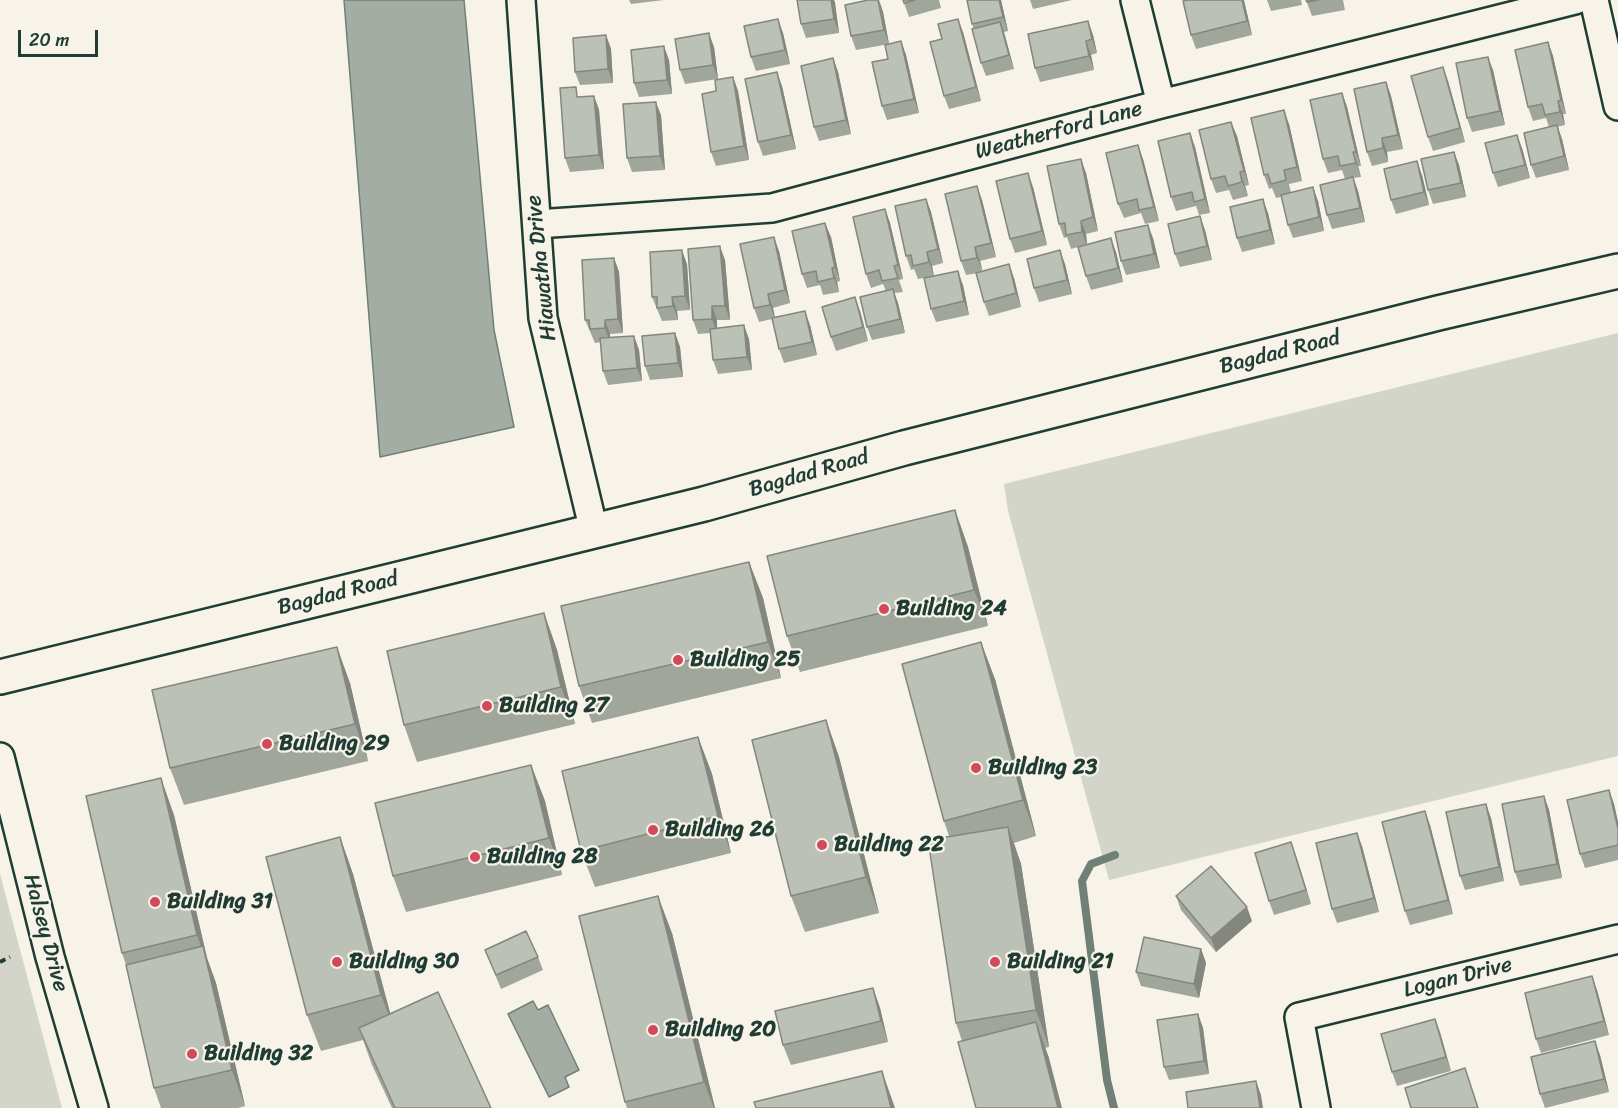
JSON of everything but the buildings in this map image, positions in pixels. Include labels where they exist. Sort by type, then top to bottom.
[{"type":"street","name":"Hiawatha Drive","points":[[521,0],[543,318],[594,531]]},
{"type":"street","points":[[1135,0],[1161,104]]},
{"type":"street","name":"Weatherford Lane","points":[[537,224],[772,208],[1161,104],[1575,0]]},
{"type":"street","points":[[1594,0],[1618,106]]},
{"type":"street","name":"Bagdad Road","points":[[0,677],[704,504],[939,439],[1438,313],[1618,271]]},
{"type":"street","name":"Halsey Drive","points":[[0,757],[50,957],[94,1108]]},
{"type":"street","name":"Logan Drive","points":[[1316,1108],[1299,1017],[1618,939]]},
{"type":"path","points":[[0,962],[10,957]]},
{"type":"shaded area","points":[[344,0],[464,0],[494,330],[514,427],[380,457]]},
{"type":"shaded area","points":[[1618,333],[1618,756],[1109,880],[1008,511],[1004,484]]},
{"type":"shaded area","points":[[0,874],[62,1108],[0,1108]]},
{"type":"shaded area","points":[[533,1001],[538,1010],[548,1005],[579,1070],[565,1077],[569,1087],[549,1097],[508,1014]]},
{"type":"waterway","points":[[1114,1108],[1107,1080],[1082,881],[1091,864],[1115,855]]},
{"type":"place","name":"Building 24","points":[[884,609]]},
{"type":"place","name":"Building 25","points":[[678,660]]},
{"type":"place","name":"Building 27","points":[[487,706]]},
{"type":"place","name":"Building 29","points":[[267,744]]},
{"type":"place","name":"Building 23","points":[[976,768]]},
{"type":"place","name":"Building 26","points":[[653,830]]},
{"type":"place","name":"Building 22","points":[[822,845]]},
{"type":"place","name":"Building 28","points":[[475,857]]},
{"type":"place","name":"Building 31","points":[[155,902]]},
{"type":"place","name":"Building 30","points":[[337,962]]},
{"type":"place","name":"Building 21","points":[[995,962]]},
{"type":"place","name":"Building 20","points":[[653,1030]]},
{"type":"place","name":"Building 32","points":[[192,1054]]}]
